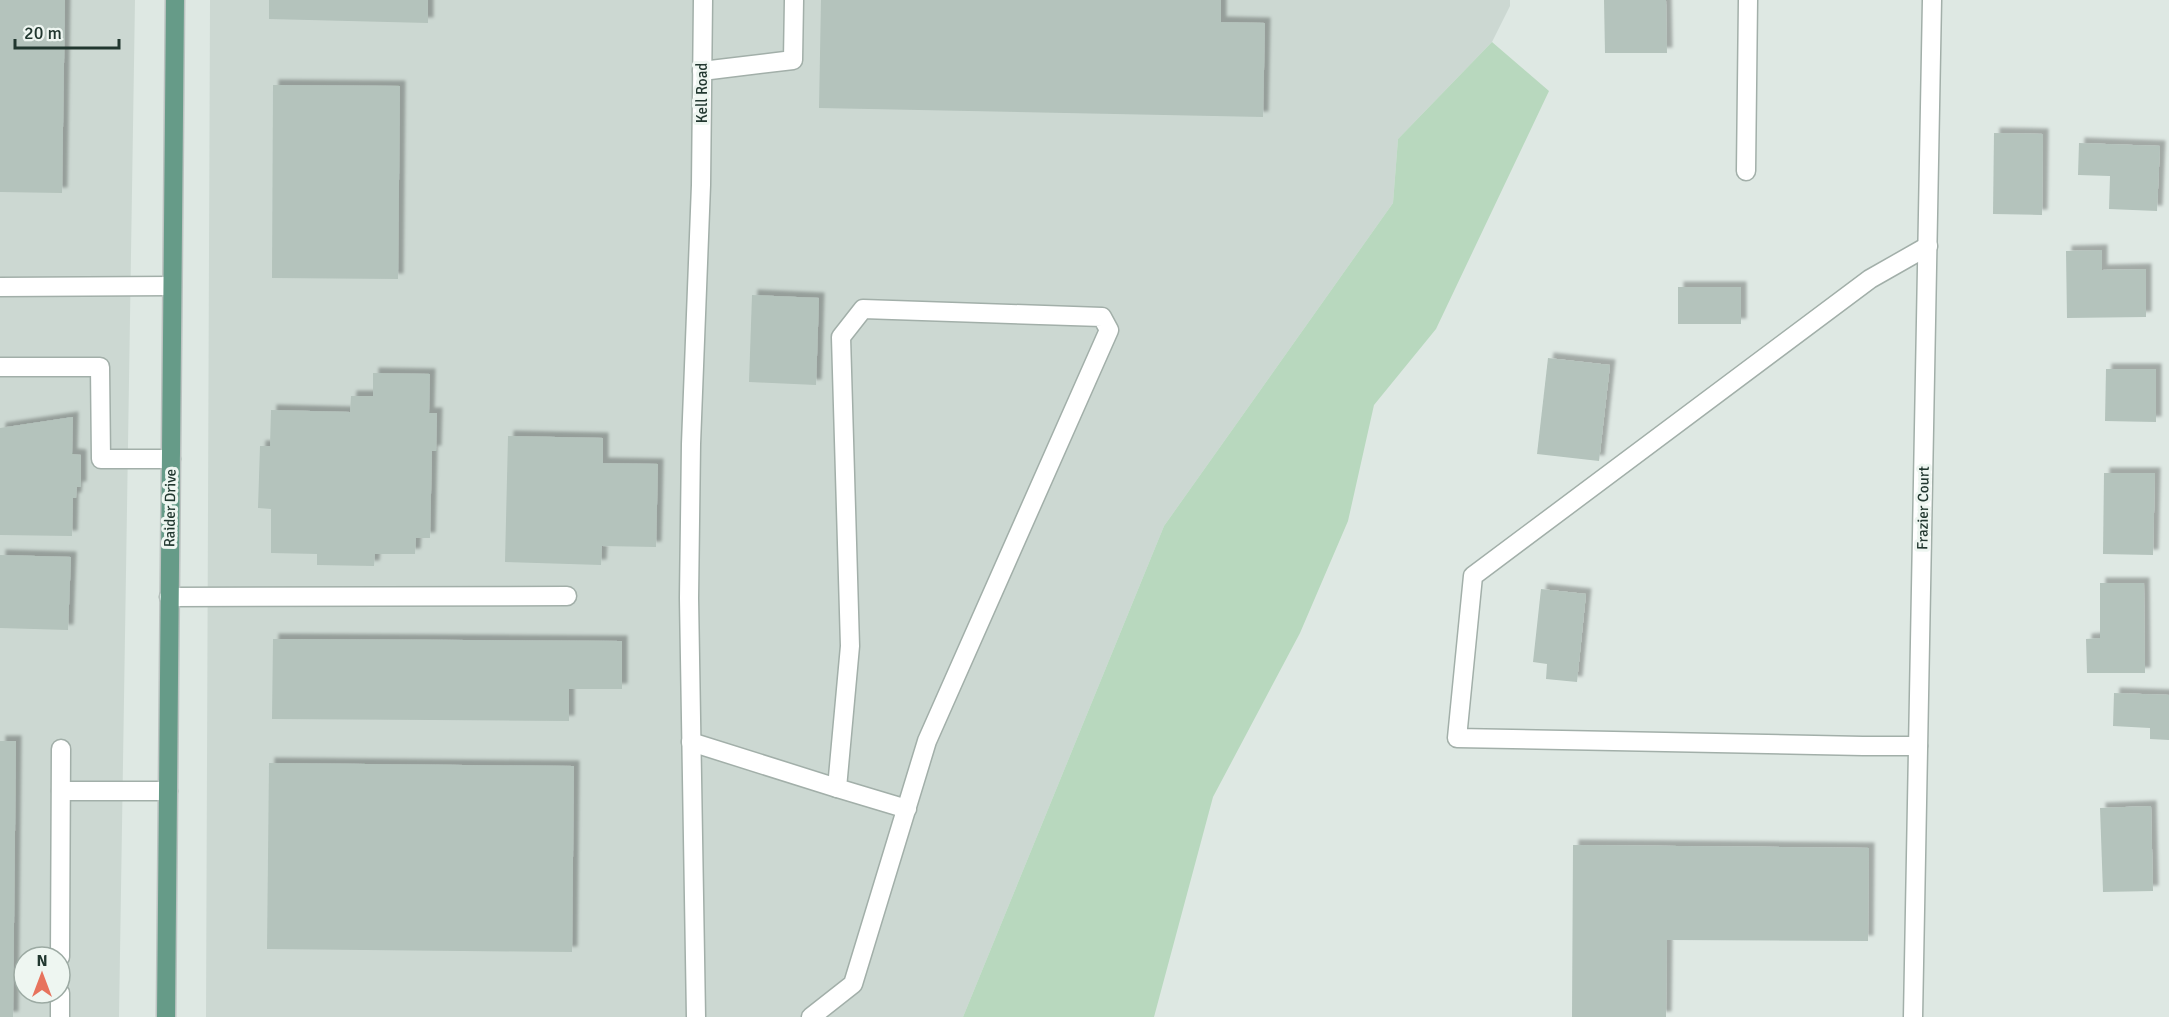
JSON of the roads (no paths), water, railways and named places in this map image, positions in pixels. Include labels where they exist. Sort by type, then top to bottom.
[{"type":"main road","name":"Raider Drive","points":[[165,1017],[175,0]]},
{"type":"street","name":"Kell Road","points":[[696,1017],[688,598],[701,185],[703,0]]},
{"type":"street","points":[[702,71],[793,60],[794,0]]},
{"type":"street","points":[[1746,171],[1748,0]]},
{"type":"street","name":"Frazier Court","points":[[1913,1017],[1932,0]]},
{"type":"street","points":[[1918,746],[1863,747],[1456,738],[1473,576],[1870,279],[1928,246]]},
{"type":"street","points":[[0,287],[172,286]]},
{"type":"street","points":[[811,1017],[853,984],[927,741],[1109,330],[1102,317],[863,309],[841,337],[850,646],[837,788]]},
{"type":"street","points":[[0,367],[100,367],[101,459],[171,459]]},
{"type":"street","points":[[169,597],[567,596]]},
{"type":"street","points":[[691,742],[907,809]]},
{"type":"street","points":[[60,945],[61,749]]},
{"type":"street","points":[[61,790],[168,791]]}]
